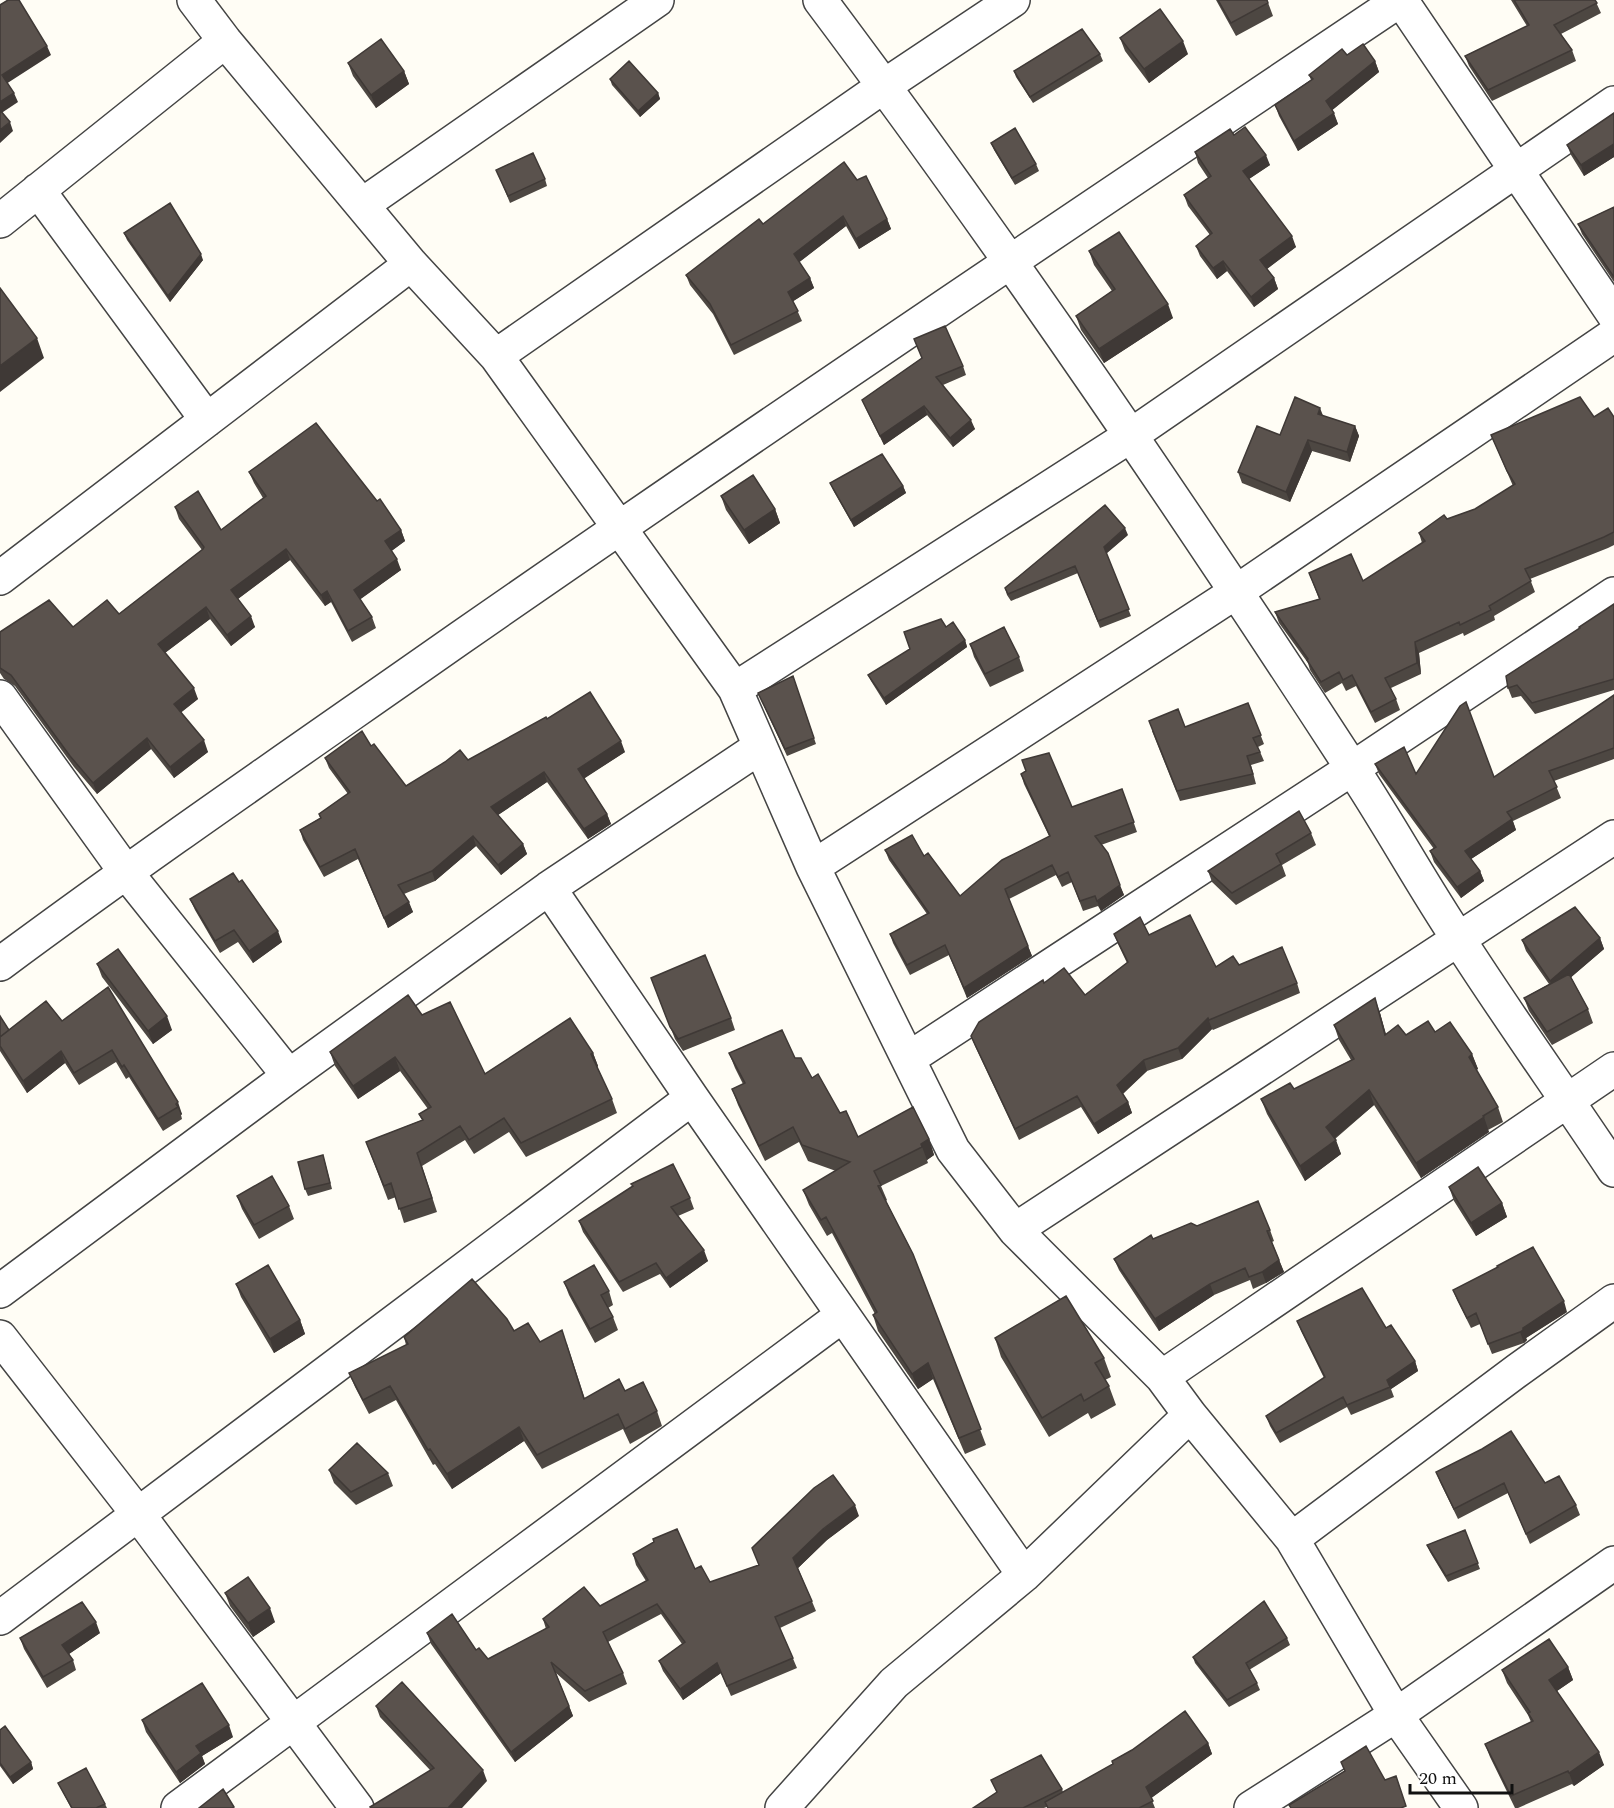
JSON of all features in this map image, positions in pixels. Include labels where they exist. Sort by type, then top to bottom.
[{"type":"street","points":[[194,0],[225,41],[411,264],[496,356],[735,689],[813,867],[953,1150],[1015,1230],[1162,1377],[1190,1415],[1292,1539],[1396,1715],[1461,1808]]},
{"type":"street","points":[[362,206],[657,0]]},
{"type":"street","points":[[820,0],[1010,261],[1236,592],[1353,768],[1459,940],[1614,1170]]},
{"type":"street","points":[[496,356],[884,86],[1013,0]]},
{"type":"street","points":[[0,964],[125,871],[620,527],[1010,261],[1400,0],[1614,315]]},
{"type":"street","points":[[0,220],[225,41]]},
{"type":"street","points":[[735,689],[1130,436],[1614,103]]},
{"type":"street","points":[[38,190],[207,420]]},
{"type":"street","points":[[0,578],[411,264]]},
{"type":"street","points":[[813,867],[1236,592],[1614,335]]},
{"type":"street","points":[[908,1059],[1614,594]]},
{"type":"street","points":[[0,697],[125,871],[289,1076]]},
{"type":"street","points":[[0,1291],[289,1076],[549,888],[760,747]]},
{"type":"street","points":[[1015,1230],[1614,837]]},
{"type":"street","points":[[549,888],[692,1098],[1024,1575]]},
{"type":"street","points":[[1162,1377],[1614,1069]]},
{"type":"street","points":[[0,1618],[692,1098]]},
{"type":"street","points":[[1292,1539],[1614,1301]]},
{"type":"street","points":[[178,1808],[843,1315]]},
{"type":"street","points":[[0,1337],[138,1514],[357,1808]]},
{"type":"street","points":[[793,1804],[894,1683],[1024,1575],[1190,1415]]},
{"type":"street","points":[[1251,1808],[1396,1715],[1614,1563]]},
{"type":"building","points":[[8,0],[19,0],[47,46],[2,75],[14,93],[0,102],[0,5]]},
{"type":"building","points":[[1218,0],[1267,0],[1268,3],[1231,23]]},
{"type":"building","points":[[1514,0],[1595,0],[1597,3],[1554,25],[1572,50],[1488,90],[1465,56],[1529,25]]},
{"type":"building","points":[[1160,9],[1183,41],[1144,69],[1120,38]]},
{"type":"building","points":[[1082,29],[1100,54],[1030,97],[1014,71]]},
{"type":"building","points":[[381,39],[404,71],[371,95],[348,63]]},
{"type":"building","points":[[1363,44],[1375,61],[1326,101],[1334,113],[1294,141],[1275,105],[1313,79],[1309,75],[1342,49],[1347,55]]},
{"type":"building","points":[[629,61],[658,93],[638,111],[610,79]]},
{"type":"building","points":[[0,110],[10,122],[0,130]]},
{"type":"building","points":[[1614,113],[1614,144],[1581,165],[1567,145]]},
{"type":"building","points":[[1245,127],[1266,155],[1243,171],[1292,236],[1260,260],[1274,278],[1251,297],[1223,261],[1213,268],[1196,246],[1212,233],[1184,195],[1211,176],[1195,152],[1230,129],[1234,135]]},
{"type":"building","points":[[1015,128],[1036,164],[1012,178],[991,143]]},
{"type":"building","points":[[533,153],[545,179],[508,196],[496,170]]},
{"type":"building","points":[[844,162],[857,180],[866,176],[887,219],[856,239],[843,216],[794,254],[810,278],[788,292],[798,311],[731,345],[710,304],[686,275],[759,219],[763,224]]},
{"type":"building","points":[[170,203],[201,254],[168,296],[124,233]]},
{"type":"building","points":[[1614,207],[1614,277],[1578,224]]},
{"type":"building","points":[[1119,232],[1168,304],[1099,349],[1076,316],[1115,289],[1089,251]]},
{"type":"building","points":[[0,288],[37,338],[0,366]]},
{"type":"building","points":[[945,326],[963,366],[936,377],[971,420],[950,438],[924,406],[880,436],[862,400],[922,358],[914,339]]},
{"type":"building","points":[[1295,397],[1320,408],[1318,414],[1355,426],[1347,452],[1308,440],[1286,492],[1238,472],[1257,426],[1280,435]]},
{"type":"building","points":[[1580,397],[1594,417],[1608,408],[1614,417],[1614,532],[1525,569],[1531,581],[1489,606],[1491,610],[1415,642],[1417,663],[1385,678],[1396,699],[1371,712],[1352,675],[1343,680],[1339,672],[1321,682],[1275,612],[1320,599],[1309,573],[1351,554],[1363,581],[1425,541],[1419,533],[1444,515],[1447,519],[1475,509],[1515,484],[1491,435]]},
{"type":"building","points":[[316,423],[377,501],[380,499],[401,530],[385,541],[397,559],[354,590],[372,617],[348,631],[327,591],[321,595],[286,549],[231,590],[251,616],[227,635],[206,607],[158,644],[194,688],[174,704],[204,740],[170,767],[147,738],[93,783],[70,756],[11,675],[0,668],[0,632],[49,600],[73,627],[107,600],[119,614],[203,549],[204,547],[175,507],[198,491],[221,530],[266,496],[249,472]]},
{"type":"building","points":[[882,454],[903,486],[851,520],[830,483]]},
{"type":"building","points":[[753,475],[775,509],[744,530],[721,496]]},
{"type":"building","points":[[1105,505],[1125,528],[1104,547],[1129,609],[1098,621],[1075,566],[1008,594],[1005,588]]},
{"type":"building","points":[[1614,604],[1614,679],[1532,703],[1517,685],[1508,688],[1506,676]]},
{"type":"building","points":[[941,619],[946,627],[953,622],[965,640],[884,698],[868,675],[910,649],[904,632]]},
{"type":"building","points":[[1004,627],[1019,657],[985,674],[970,644]]},
{"type":"building","points":[[793,676],[814,738],[785,749],[758,693]]},
{"type":"building","points":[[590,692],[621,741],[578,769],[607,814],[584,829],[544,772],[491,807],[523,844],[498,865],[473,836],[432,871],[398,885],[409,902],[384,918],[355,849],[320,867],[300,830],[321,818],[319,814],[350,792],[325,758],[362,731],[371,746],[374,744],[406,786],[460,750],[468,760],[546,717],[547,719]]},
{"type":"building","points":[[1614,695],[1614,748],[1549,771],[1557,787],[1507,812],[1512,819],[1465,851],[1480,871],[1457,887],[1430,851],[1436,847],[1375,764],[1404,747],[1416,774],[1460,706],[1466,702],[1494,777]]},
{"type":"building","points":[[1248,703],[1261,735],[1253,738],[1260,752],[1247,756],[1253,774],[1177,791],[1149,721],[1178,709],[1185,727]]},
{"type":"building","points":[[1049,753],[1072,807],[1122,789],[1134,822],[1095,836],[1108,853],[1120,885],[1097,901],[1095,896],[1080,901],[1068,872],[1058,877],[1052,865],[1005,889],[1028,946],[964,988],[945,945],[907,965],[890,934],[929,913],[885,850],[912,835],[924,856],[928,853],[960,896],[1002,860],[1050,836],[1021,774],[1026,771],[1022,760]]},
{"type":"building","points":[[1299,811],[1311,833],[1276,854],[1281,864],[1232,893],[1208,871]]},
{"type":"building","points":[[233,873],[239,882],[242,880],[278,931],[249,951],[234,930],[215,941],[190,899]]},
{"type":"building","points":[[1575,907],[1600,938],[1550,981],[1522,940]]},
{"type":"building","points":[[1190,915],[1216,967],[1233,956],[1239,965],[1282,947],[1297,983],[1209,1020],[1208,1018],[1178,1048],[1144,1060],[1117,1085],[1128,1102],[1094,1124],[1077,1096],[1015,1129],[971,1036],[979,1022],[1043,980],[1044,983],[1064,968],[1085,995],[1128,962],[1114,934],[1140,917],[1149,935]]},
{"type":"building","points":[[118,949],[167,1016],[148,1031],[97,964]]},
{"type":"building","points":[[705,955],[731,1018],[678,1039],[670,1027],[651,978]]},
{"type":"building","points":[[1569,974],[1588,1009],[1547,1032],[1524,998]]},
{"type":"building","points":[[108,987],[178,1102],[176,1104],[178,1107],[158,1119],[112,1050],[74,1073],[61,1051],[23,1081],[0,1046],[0,1037],[46,1001],[62,1021]]},
{"type":"building","points":[[408,995],[422,1015],[450,1002],[485,1074],[570,1018],[593,1053],[591,1054],[612,1099],[521,1143],[504,1118],[469,1140],[460,1126],[417,1153],[432,1198],[399,1209],[391,1183],[384,1186],[366,1142],[423,1120],[419,1114],[431,1107],[395,1057],[353,1086],[330,1052]]},
{"type":"building","points":[[1375,998],[1385,1035],[1398,1025],[1406,1035],[1428,1021],[1435,1032],[1450,1022],[1472,1054],[1469,1057],[1498,1107],[1416,1163],[1369,1090],[1326,1127],[1336,1140],[1300,1166],[1261,1099],[1290,1083],[1294,1089],[1354,1059],[1334,1025]]},
{"type":"building","points":[[0,1016],[9,1030],[0,1037]]},
{"type":"building","points":[[782,1030],[795,1058],[801,1058],[812,1078],[818,1074],[840,1113],[846,1111],[858,1137],[913,1107],[929,1139],[921,1144],[922,1147],[874,1171],[881,1185],[878,1186],[913,1254],[981,1429],[959,1438],[928,1363],[912,1374],[873,1315],[877,1312],[826,1217],[821,1220],[803,1190],[850,1162],[802,1145],[793,1127],[759,1146],[732,1089],[745,1083],[729,1053]]},
{"type":"building","points":[[323,1155],[330,1183],[305,1189],[298,1162]]},
{"type":"building","points":[[673,1164],[690,1198],[671,1207],[704,1250],[666,1278],[656,1263],[619,1282],[579,1221],[633,1186],[631,1184]]},
{"type":"building","points":[[1478,1167],[1502,1203],[1471,1223],[1449,1187]]},
{"type":"building","points":[[272,1176],[289,1206],[254,1225],[237,1196]]},
{"type":"building","points":[[1258,1201],[1279,1260],[1262,1272],[1249,1277],[1245,1268],[1210,1284],[1155,1319],[1114,1259],[1151,1235],[1153,1239],[1191,1223],[1197,1226]]},
{"type":"building","points":[[1533,1247],[1564,1301],[1520,1332],[1488,1344],[1476,1313],[1467,1318],[1453,1290]]},
{"type":"building","points":[[268,1265],[300,1320],[270,1339],[236,1284]]},
{"type":"building","points":[[594,1265],[609,1291],[601,1295],[613,1317],[590,1329],[564,1282]]},
{"type":"building","points":[[472,1279],[507,1319],[514,1331],[528,1323],[540,1342],[562,1330],[584,1399],[619,1379],[625,1391],[643,1382],[657,1411],[625,1429],[618,1414],[537,1455],[519,1427],[447,1474],[430,1449],[428,1450],[390,1386],[363,1400],[349,1373],[408,1344],[404,1337]]},
{"type":"building","points":[[1362,1288],[1386,1328],[1391,1325],[1415,1361],[1387,1380],[1390,1387],[1347,1405],[1343,1397],[1276,1433],[1266,1416],[1325,1377],[1297,1321]]},
{"type":"building","points":[[1066,1296],[1104,1358],[1095,1363],[1109,1386],[1084,1401],[1081,1394],[1042,1418],[995,1338]]},
{"type":"building","points":[[1511,1431],[1545,1483],[1559,1476],[1576,1505],[1526,1534],[1504,1483],[1454,1509],[1436,1472],[1482,1449]]},
{"type":"building","points":[[357,1443],[388,1473],[351,1492],[329,1470]]},
{"type":"building","points":[[833,1475],[855,1505],[823,1529],[793,1558],[812,1601],[775,1617],[793,1658],[727,1686],[717,1663],[680,1689],[659,1661],[685,1642],[657,1604],[603,1632],[623,1673],[585,1691],[551,1662],[569,1706],[511,1752],[427,1633],[452,1614],[476,1650],[479,1648],[488,1659],[549,1627],[543,1619],[584,1587],[600,1606],[648,1580],[633,1554],[654,1542],[653,1539],[677,1529],[695,1569],[701,1566],[710,1582],[759,1565],[752,1548],[814,1488]]},
{"type":"building","points":[[1465,1530],[1478,1563],[1446,1576],[1427,1545]]},
{"type":"building","points":[[248,1577],[270,1608],[248,1623],[225,1593]]},
{"type":"building","points":[[1264,1601],[1287,1638],[1246,1663],[1257,1683],[1227,1700],[1193,1657]]},
{"type":"building","points":[[82,1602],[96,1622],[62,1645],[73,1660],[43,1677],[20,1638]]},
{"type":"building","points":[[1549,1639],[1568,1667],[1549,1680],[1599,1752],[1569,1773],[1568,1771],[1511,1796],[1485,1744],[1533,1721],[1528,1713],[1530,1712],[1502,1670]]},
{"type":"building","points":[[402,1682],[483,1770],[448,1808],[370,1807],[434,1768],[376,1706]]},
{"type":"building","points":[[202,1683],[229,1725],[196,1746],[201,1753],[176,1772],[142,1720]]},
{"type":"building","points":[[1185,1711],[1208,1743],[1146,1787],[1153,1801],[1139,1808],[1048,1808],[1045,1802],[1113,1764],[1112,1761],[1132,1750]]},
{"type":"building","points":[[5,1726],[31,1762],[10,1777],[0,1763],[0,1730]]},
{"type":"building","points":[[1366,1746],[1385,1780],[1396,1776],[1406,1806],[1401,1808],[1291,1808],[1289,1805],[1345,1771],[1341,1762]]},
{"type":"building","points":[[1041,1755],[1062,1789],[1023,1808],[973,1808],[997,1792],[991,1780]]},
{"type":"building","points":[[86,1768],[105,1804],[96,1808],[72,1808],[58,1783]]},
{"type":"building","points":[[223,1789],[234,1807],[199,1808]]}]
